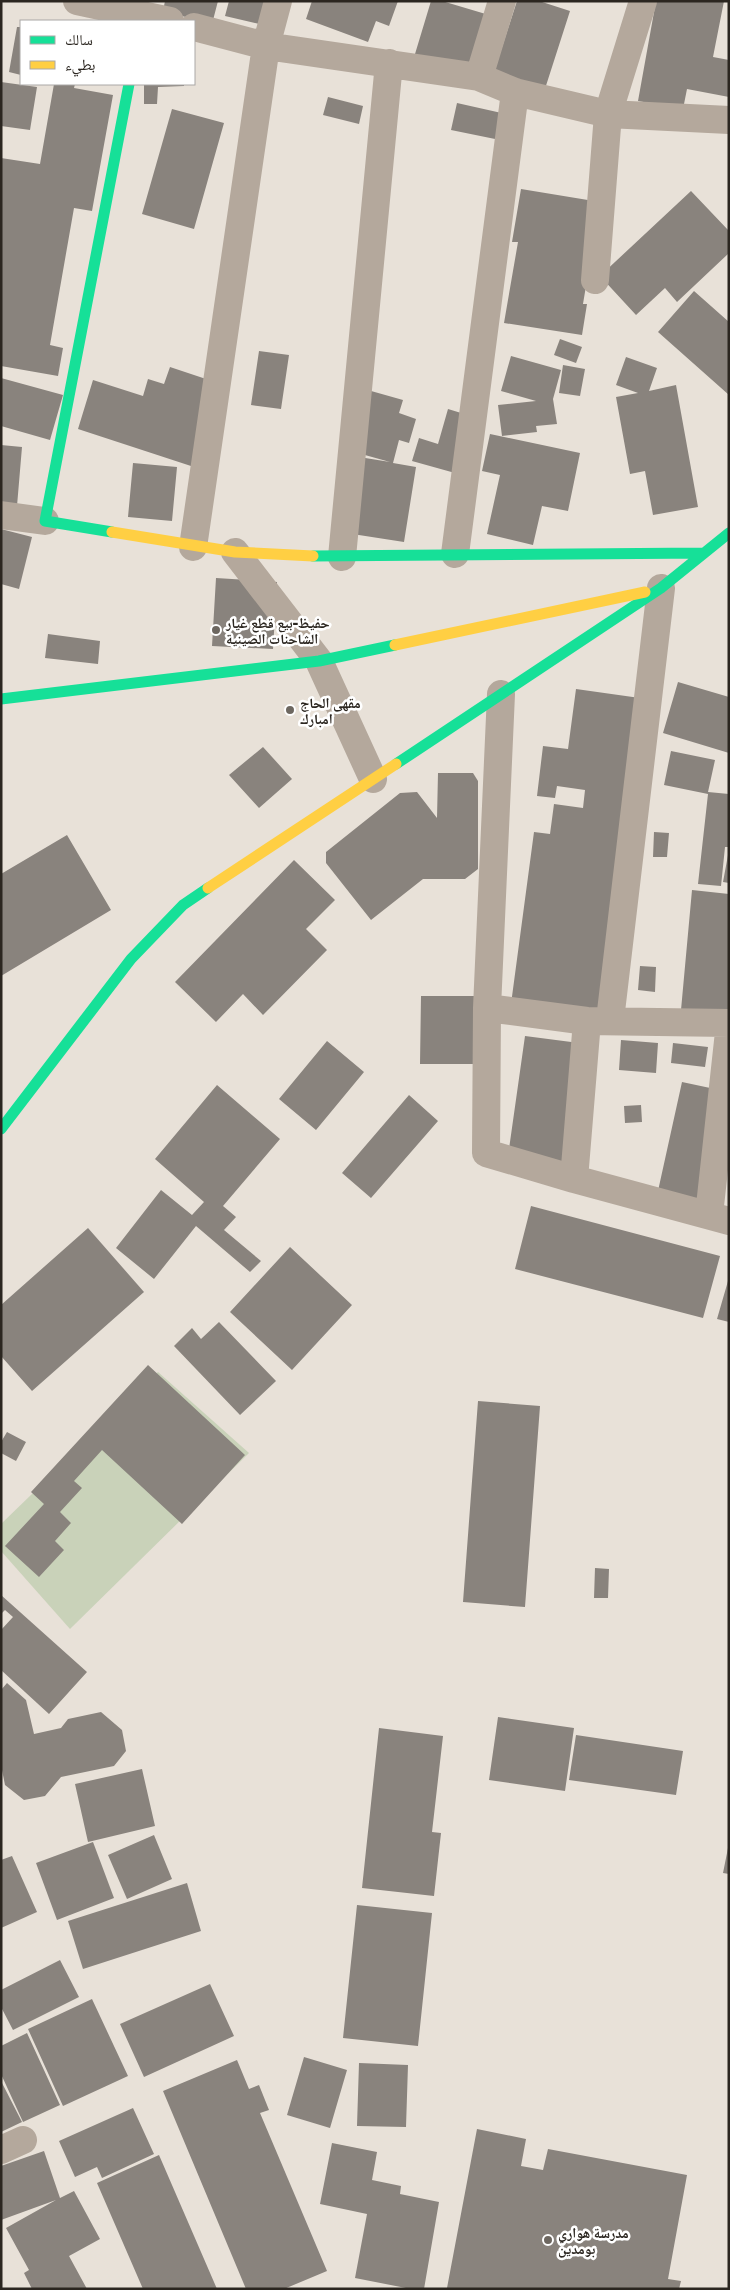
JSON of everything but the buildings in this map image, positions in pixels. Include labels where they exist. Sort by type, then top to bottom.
[{"type":"street","points":[[77,1],[143,12],[167,20]]},
{"type":"street","points":[[193,547],[266,46],[278,1]]},
{"type":"street","points":[[479,77],[502,1]]},
{"type":"street","points":[[595,280],[608,114],[643,1]]},
{"type":"street","points":[[195,27],[266,46],[479,77],[515,92],[608,114],[729,120]]},
{"type":"street","points":[[342,557],[389,63]]},
{"type":"street","points":[[45,521],[129,85]]},
{"type":"street","points":[[455,554],[515,92]]},
{"type":"street","points":[[1,515],[193,547],[235,552],[342,557],[455,554],[704,553]]},
{"type":"street","points":[[1,1129],[131,959],[183,905],[661,588],[729,533]]},
{"type":"street","points":[[235,552],[319,661],[372,779]]},
{"type":"street","points":[[1,699],[319,661],[661,588]]},
{"type":"street","points":[[574,1179],[661,588]]},
{"type":"street","points":[[501,694],[487,1008],[486,1153],[719,1218],[729,1032]]},
{"type":"street","points":[[487,1008],[598,1020],[729,1023]]},
{"type":"green space","points":[[158,1372],[249,1453],[70,1629],[1,1551],[1,1524]]},
{"type":"traffic: fast","points":[[112,532],[45,521],[129,85]]},
{"type":"traffic: fast","points":[[396,764],[661,588],[729,533]]},
{"type":"traffic: fast","points":[[313,556],[704,553]]},
{"type":"traffic: fast","points":[[1,699],[319,661],[395,645]]},
{"type":"traffic: fast","points":[[1,1129],[131,959],[183,905],[208,888]]},
{"type":"traffic: slow","points":[[112,532],[235,552],[313,556]]},
{"type":"traffic: slow","points":[[395,645],[645,592]]},
{"type":"traffic: slow","points":[[208,888],[396,764]]},
{"type":"place","name":"حفيظ-بيع قطع غيار الشاحنات الصينية","points":[[216,630]]},
{"type":"place","name":"مقهى الحاج امبارك","points":[[290,710]]},
{"type":"place","name":"مدرسة هواري بومدين","points":[[548,2240]]}]
